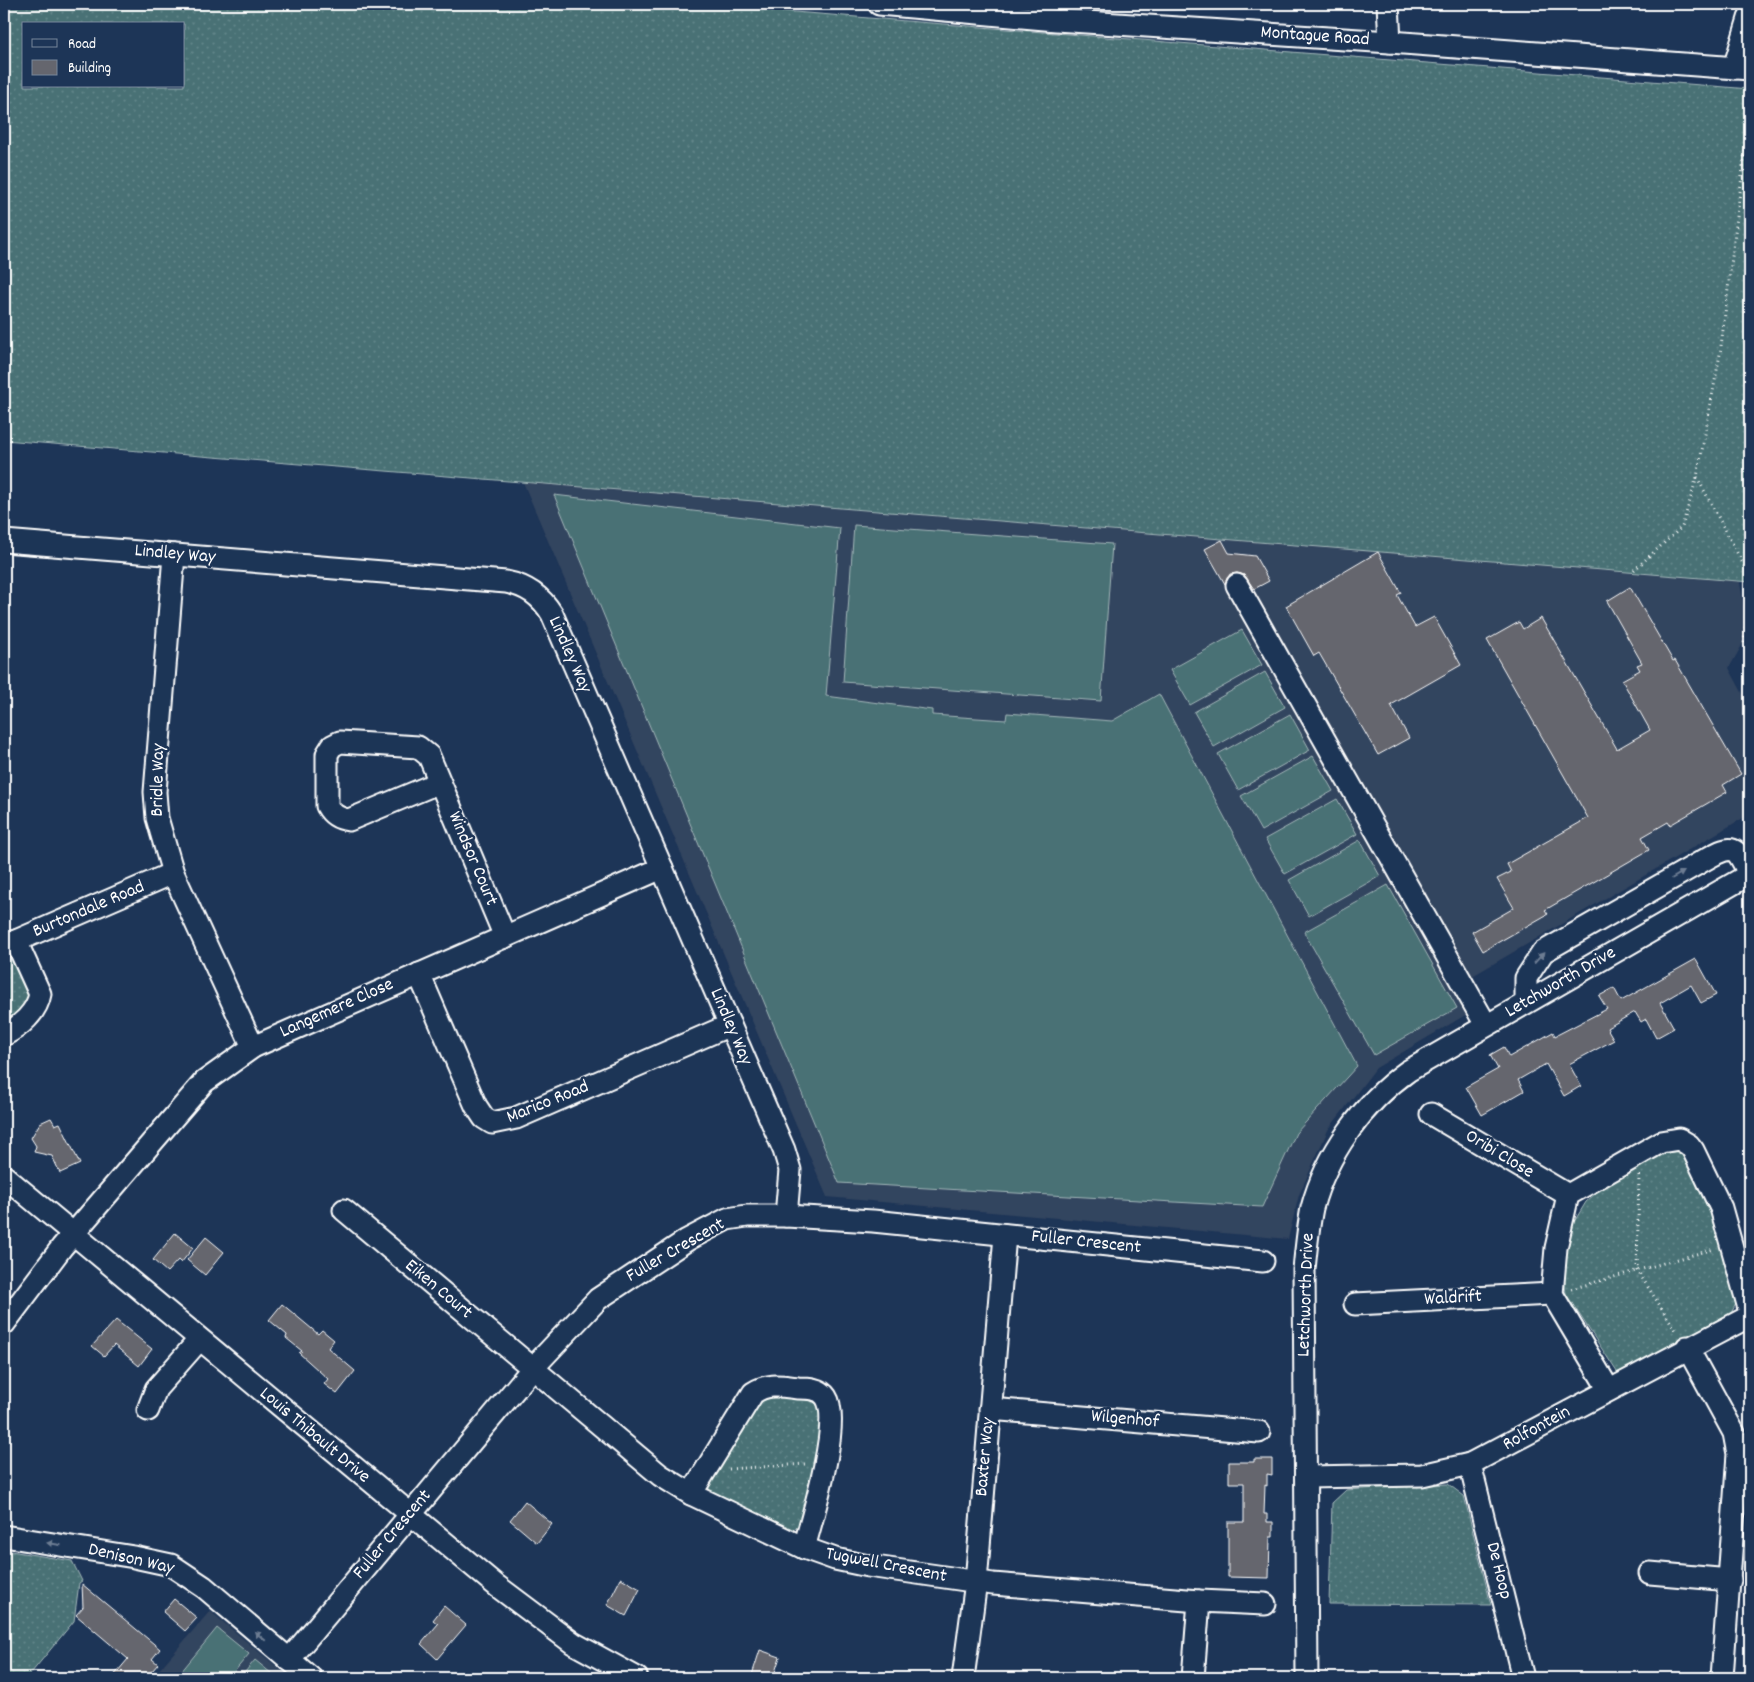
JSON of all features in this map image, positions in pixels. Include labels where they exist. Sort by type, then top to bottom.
[{"type":"street","name":"Montague Road","points":[[879,4],[1057,12],[1390,42],[1742,69]]},
{"type":"street","points":[[1388,4],[1390,42]]},
{"type":"street","points":[[1742,69],[1750,15]]},
{"type":"street","name":"Lindley Way","points":[[4,541],[506,582],[535,593],[552,614],[784,1150],[790,1170],[786,1216]]},
{"type":"street","name":"Bridle Way","points":[[174,555],[155,792],[156,818],[173,873],[253,1046]]},
{"type":"street","points":[[1237,585],[1486,1025]]},
{"type":"street","name":"Windsor Court","points":[[440,782],[349,820],[342,819],[330,812],[325,799],[327,754],[332,746],[340,742],[418,747],[429,756],[440,782],[505,937]]},
{"type":"street","points":[[1526,1002],[1526,978],[1542,952],[1725,848],[1732,848],[1738,852],[1750,874]]},
{"type":"street","name":"Langemere Close","points":[[4,1324],[73,1235],[204,1082],[253,1046],[662,868]]},
{"type":"street","name":"Burtondale Road","points":[[10,942],[173,873]]},
{"type":"street","name":"Letchworth Drive","points":[[1307,1678],[1304,1270],[1310,1220],[1321,1184],[1342,1142],[1361,1116],[1384,1091],[1408,1071],[1750,874]]},
{"type":"street","points":[[4,1035],[13,1031],[32,1012],[40,994],[10,942]]},
{"type":"street","name":"Marico Road","points":[[419,974],[476,1106],[484,1118],[492,1123],[500,1123],[516,1118],[730,1025]]},
{"type":"street","name":"Oribi Close","points":[[1431,1114],[1568,1196]]},
{"type":"street","points":[[1609,1390],[1552,1294],[1556,1248],[1568,1196],[1666,1139],[1679,1139],[1690,1145],[1721,1208],[1750,1314]]},
{"type":"street","name":"Louis Thibault Drive","points":[[4,1176],[497,1586],[573,1643],[637,1678]]},
{"type":"street","name":"Eiken Court","points":[[344,1210],[532,1369]]},
{"type":"street","name":"Fuller Crescent","points":[[289,1660],[532,1369],[598,1299],[687,1240],[727,1219],[747,1216],[786,1216],[873,1221],[1263,1261]]},
{"type":"street","name":"Baxter Way","points":[[963,1678],[976,1582],[1005,1235]]},
{"type":"street","name":"Waldrift","points":[[1354,1304],[1552,1294]]},
{"type":"street","name":"Rolfontein","points":[[1306,1477],[1422,1475],[1470,1464],[1750,1314]]},
{"type":"street","points":[[148,1410],[156,1389],[199,1340]]},
{"type":"street","points":[[1687,1347],[1729,1423],[1737,1443],[1739,1464],[1722,1678]]},
{"type":"street","name":"Tugwell Crescent","points":[[532,1369],[660,1475],[691,1494],[804,1548],[835,1559],[868,1566],[976,1582],[1199,1601],[1265,1604]]},
{"type":"street","points":[[691,1494],[703,1471],[749,1398],[758,1390],[770,1385],[813,1389],[826,1396],[830,1408],[826,1462],[804,1548]]},
{"type":"street","name":"Wilgenhof","points":[[990,1409],[1259,1432]]},
{"type":"street","name":"De Hoop","points":[[1470,1464],[1523,1678]]},
{"type":"street","name":"Denison Way","points":[[4,1536],[172,1565],[204,1587],[310,1678]]},
{"type":"street","points":[[1650,1573],[1730,1580]]},
{"type":"street","points":[[1193,1678],[1199,1601]]},
{"type":"path","points":[[1634,570],[1682,527],[1697,477],[1720,354],[1750,111]]},
{"type":"path","points":[[1697,477],[1750,577],[1744,645],[1750,649]]},
{"type":"path","points":[[1639,1154],[1637,1270],[1687,1347]]},
{"type":"path","points":[[1552,1294],[1731,1244]]},
{"type":"path","points":[[703,1471],[826,1462]]},
{"type":"shaded area","points":[[523,482],[1207,530],[1739,578],[1749,633],[1729,668],[1750,707],[1750,814],[1469,978],[1484,1004],[1376,1068],[1328,1130],[1299,1195],[1288,1239],[827,1197]]},
{"type":"shaded area","points":[[210,1611],[290,1678],[152,1678]]},
{"type":"green space","points":[[4,4],[695,4],[1750,89],[1750,582],[4,440]]},
{"type":"green space","points":[[554,495],[840,528],[826,696],[932,710],[932,715],[1006,720],[1007,713],[1112,721],[1159,694],[1357,1066],[1296,1133],[1262,1207],[839,1183]]},
{"type":"green space","points":[[854,525],[1112,544],[1101,701],[843,682]]},
{"type":"green space","points":[[1242,630],[1262,665],[1190,705],[1170,670]]},
{"type":"green space","points":[[1265,672],[1285,707],[1214,747],[1194,712]]},
{"type":"green space","points":[[1290,714],[1310,750],[1238,790],[1218,754]]},
{"type":"green space","points":[[1313,756],[1333,791],[1261,831],[1241,796]]},
{"type":"green space","points":[[1337,799],[1357,834],[1285,874],[1265,839]]},
{"type":"green space","points":[[1360,840],[1380,876],[1309,916],[1289,880]]},
{"type":"green space","points":[[1388,885],[1457,1008],[1374,1055],[1304,932]]},
{"type":"green space","points":[[4,951],[19,964],[28,986],[30,999],[14,1019],[4,1021]]},
{"type":"green space","points":[[1676,1149],[1687,1160],[1706,1197],[1737,1302],[1730,1315],[1619,1375],[1566,1294],[1563,1266],[1571,1227],[1586,1202],[1607,1183],[1662,1151]]},
{"type":"green space","points":[[761,1396],[808,1397],[820,1406],[819,1460],[799,1527],[791,1530],[710,1492],[707,1482]]},
{"type":"green space","points":[[1448,1484],[1464,1496],[1491,1605],[1329,1604],[1332,1503],[1346,1490]]},
{"type":"green space","points":[[4,1550],[72,1561],[82,1581],[79,1583],[74,1621],[27,1678],[4,1676]]},
{"type":"green space","points":[[217,1628],[249,1654],[229,1678],[176,1678]]},
{"type":"green space","points":[[255,1660],[277,1678],[240,1678]]},
{"type":"building","points":[[1222,540],[1229,553],[1255,556],[1269,581],[1254,589],[1244,575],[1237,573],[1230,574],[1225,584],[1205,549]]},
{"type":"building","points":[[1378,552],[1401,593],[1397,595],[1415,627],[1434,617],[1461,665],[1391,705],[1409,738],[1378,755],[1319,653],[1314,656],[1286,606]]},
{"type":"building","points":[[1630,587],[1741,774],[1723,785],[1727,792],[1670,825],[1668,822],[1642,837],[1649,850],[1545,910],[1548,914],[1483,951],[1472,932],[1514,908],[1497,879],[1511,872],[1507,864],[1588,818],[1487,640],[1519,622],[1523,629],[1541,618],[1617,749],[1650,730],[1622,680],[1640,670],[1637,665],[1642,663],[1607,601]]},
{"type":"building","points":[[1696,959],[1716,995],[1701,1003],[1691,985],[1660,1003],[1674,1028],[1656,1038],[1646,1019],[1641,1022],[1635,1012],[1607,1028],[1614,1040],[1569,1064],[1581,1086],[1564,1096],[1546,1064],[1518,1080],[1524,1091],[1482,1115],[1466,1087],[1498,1069],[1490,1055],[1504,1047],[1509,1057],[1553,1032],[1555,1036],[1607,1009],[1599,996],[1614,988],[1621,1001]]},
{"type":"building","points":[[51,1118],[55,1125],[60,1123],[80,1164],[60,1173],[52,1156],[34,1152],[36,1146],[31,1138],[40,1123]]},
{"type":"building","points":[[175,1233],[193,1248],[181,1263],[178,1260],[167,1272],[153,1260]]},
{"type":"building","points":[[206,1237],[224,1252],[205,1275],[187,1260]]},
{"type":"building","points":[[282,1304],[318,1334],[322,1330],[334,1340],[328,1348],[355,1371],[337,1394],[324,1384],[328,1379],[299,1353],[302,1351],[286,1338],[287,1335],[269,1320]]},
{"type":"building","points":[[116,1320],[152,1349],[139,1366],[114,1345],[104,1356],[92,1346]]},
{"type":"building","points":[[1254,1459],[1272,1459],[1272,1475],[1267,1474],[1267,1486],[1265,1485],[1264,1514],[1267,1514],[1267,1522],[1273,1522],[1273,1537],[1270,1537],[1269,1578],[1228,1577],[1228,1522],[1244,1522],[1244,1483],[1229,1483],[1229,1462],[1254,1462]]},
{"type":"building","points":[[525,1501],[552,1524],[537,1543],[510,1520]]},
{"type":"building","points":[[621,1578],[640,1589],[626,1616],[607,1605]]},
{"type":"building","points":[[82,1584],[160,1649],[152,1659],[158,1664],[146,1678],[112,1678],[128,1659],[76,1615],[83,1607]]},
{"type":"building","points":[[174,1599],[197,1618],[185,1631],[163,1612]]},
{"type":"building","points":[[444,1606],[466,1625],[437,1659],[421,1644],[438,1624],[433,1620]]},
{"type":"building","points":[[760,1650],[780,1657],[773,1678],[751,1678]]}]
